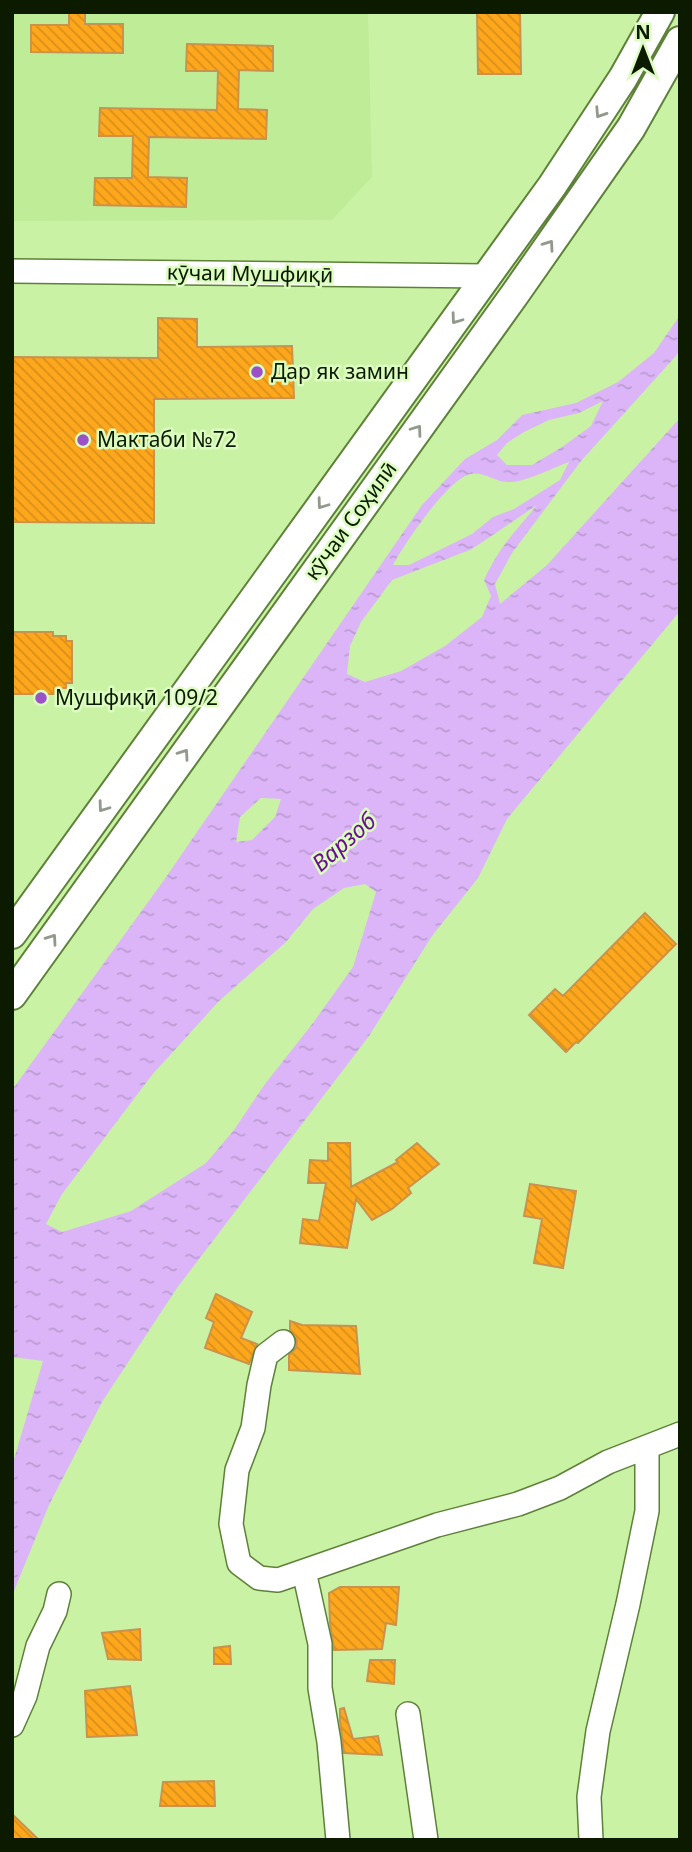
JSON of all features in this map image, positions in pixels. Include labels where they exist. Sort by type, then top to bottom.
[{"type":"main road","name":"кӯчаи Соҳилӣ","points":[[12,934],[552,186],[623,78],[660,12]]},
{"type":"main road","name":"кӯчаи Соҳилӣ","points":[[12,995],[531,272],[631,128],[680,41]]},
{"type":"street","name":"кӯчаи Мушфиқӣ","points":[[12,271],[487,276]]},
{"type":"street","points":[[283,1342],[267,1355],[259,1385],[253,1428],[237,1470],[231,1524],[239,1563],[259,1578],[278,1580],[437,1525],[518,1504],[560,1488],[608,1462],[680,1434]]},
{"type":"street","points":[[591,1840],[589,1797],[598,1731],[628,1604],[646,1511],[646,1447]]},
{"type":"street","points":[[304,1571],[320,1644],[320,1688],[329,1742],[338,1840]]},
{"type":"street","points":[[12,1725],[26,1696],[38,1646],[55,1611],[59,1594]]},
{"type":"street","points":[[408,1714],[426,1840]]},
{"type":"shaded area","points":[[12,12],[368,12],[372,177],[332,220],[12,221]]},
{"type":"water","name":"Варзоб","points":[[680,315],[680,350],[581,461],[512,553],[495,584],[500,604],[547,565],[680,418],[680,611],[507,819],[478,878],[432,936],[369,1036],[177,1288],[102,1402],[49,1505],[12,1596],[12,1466],[43,1361],[12,1357],[12,1090],[164,880],[422,505],[465,459],[497,440],[522,415],[576,403],[618,382],[654,353]],"holes":[[[603,401],[591,426],[532,465],[507,465],[497,455],[507,443],[524,432],[549,420],[579,413]],[[569,462],[560,480],[514,509],[493,517],[472,534],[409,565],[393,565],[436,503],[465,476],[476,473],[507,482],[530,478]],[[537,505],[508,540],[484,580],[491,596],[482,617],[445,646],[401,671],[365,682],[347,674],[350,646],[361,622],[392,580],[472,549]],[[261,798],[281,799],[275,817],[252,840],[236,842],[240,817]],[[365,884],[376,892],[353,967],[234,1130],[206,1163],[131,1211],[62,1232],[46,1224],[62,1194],[152,1075],[219,1001],[286,942],[313,909],[344,888]]]},
{"type":"building","points":[[69,12],[85,12],[85,24],[123,24],[123,53],[31,52],[31,25],[69,25]]},
{"type":"building","points":[[477,12],[520,12],[521,74],[478,74]]},
{"type":"building","points":[[187,44],[273,46],[273,71],[239,70],[238,109],[267,110],[266,139],[149,137],[148,177],[187,178],[186,207],[94,205],[95,178],[132,178],[133,136],[99,136],[100,108],[217,110],[218,71],[186,71]]},
{"type":"building","name":"Мактаби №72","points":[[158,318],[197,319],[197,347],[292,346],[294,398],[154,399],[154,523],[12,522],[12,357],[158,358]]},
{"type":"building","points":[[12,632],[53,632],[53,636],[66,636],[66,641],[72,641],[72,683],[66,683],[66,688],[54,688],[54,694],[12,694]]},
{"type":"building","points":[[645,913],[676,944],[566,1052],[529,1015],[555,989],[563,996]]},
{"type":"building","points":[[328,1143],[350,1143],[351,1187],[398,1162],[396,1160],[417,1143],[439,1164],[408,1188],[411,1193],[392,1209],[372,1220],[356,1199],[347,1248],[300,1243],[303,1219],[319,1221],[326,1183],[308,1183],[310,1160],[328,1161]]},
{"type":"building","points":[[530,1184],[576,1191],[563,1268],[534,1263],[542,1219],[524,1216]]},
{"type":"building","points":[[216,1294],[252,1312],[241,1338],[257,1344],[249,1364],[205,1348],[214,1322],[206,1318]]},
{"type":"building","points":[[290,1321],[302,1325],[356,1326],[360,1374],[289,1370],[289,1355],[296,1348],[297,1341],[290,1330]]},
{"type":"building","points":[[340,1587],[399,1587],[396,1625],[386,1623],[382,1649],[334,1650],[329,1593]]},
{"type":"building","points":[[140,1629],[141,1660],[108,1659],[102,1633]]},
{"type":"building","points":[[230,1646],[231,1664],[214,1664],[214,1648]]},
{"type":"building","points":[[370,1660],[395,1660],[394,1684],[367,1681]]},
{"type":"building","points":[[130,1686],[137,1735],[87,1737],[85,1691]]},
{"type":"building","points":[[344,1708],[353,1739],[378,1736],[382,1755],[344,1753],[340,1709]]},
{"type":"building","points":[[214,1781],[215,1806],[160,1806],[163,1782]]},
{"type":"building","points":[[12,1814],[39,1840],[12,1840]]},
{"type":"place","name":"Дар як замин","points":[[257,372]]},
{"type":"place","name":"Мактаби №72","points":[[83,440]]},
{"type":"place","name":"Мушфиқӣ 109/2","points":[[41,698]]}]
